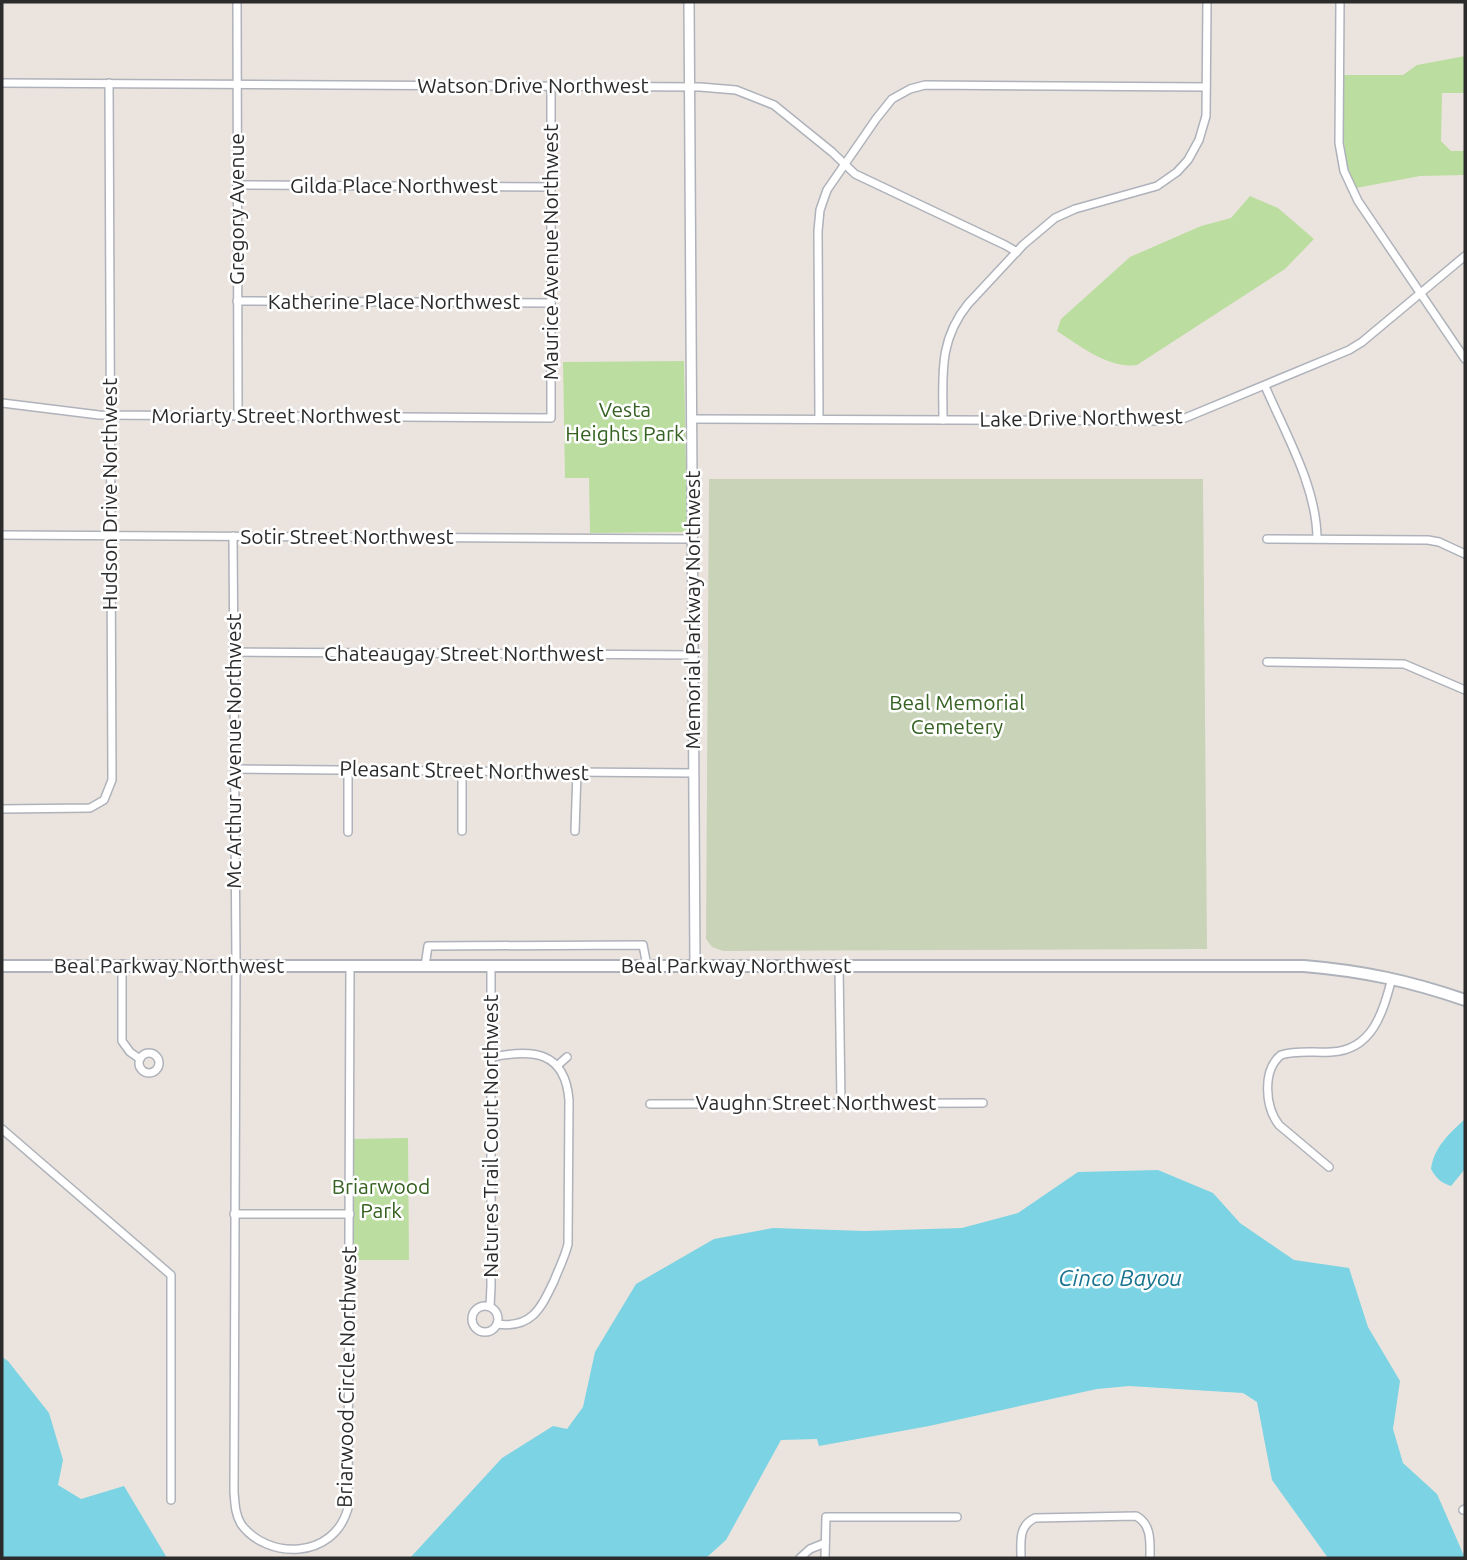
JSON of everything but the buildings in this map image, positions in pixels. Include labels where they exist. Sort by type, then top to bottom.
[{"type":"main road","name":"Beal Parkway Northwest","points":[[2,966],[1304,966],[1392,977],[1465,1000]]},
{"type":"street","name":"Gregory Avenue","points":[[237,2],[238,416]]},
{"type":"street","name":"Memorial Parkway Northwest","points":[[689,2],[695,966]]},
{"type":"street","points":[[943,420],[943,368],[948,338],[960,313],[1017,252],[1043,227],[1064,213],[1149,189],[1178,172],[1188,160],[1199,140],[1206,116],[1207,2]]},
{"type":"street","points":[[1340,2],[1339,143],[1344,171],[1358,201],[1465,359]]},
{"type":"street","name":"Watson Drive Northwest","points":[[2,83],[551,86],[736,90],[774,105],[789,115],[855,174],[1017,252]]},
{"type":"street","name":"Hudson Drive Northwest","points":[[2,809],[90,808],[104,800],[112,780],[109,83]]},
{"type":"street","name":"Maurice Avenue Northwest","points":[[551,86],[551,418]]},
{"type":"street","points":[[819,419],[819,220],[827,190],[892,99],[918,87],[1206,87]]},
{"type":"street","name":"Gilda Place Northwest","points":[[237,185],[551,187]]},
{"type":"street","name":"Lake Drive Northwest","points":[[692,419],[1168,421],[1193,416],[1349,350],[1465,256]]},
{"type":"street","name":"Katherine Place Northwest","points":[[237,301],[551,303]]},
{"type":"street","points":[[1265,386],[1310,491],[1316,514],[1317,539]]},
{"type":"street","name":"Moriarty Street Northwest","points":[[2,403],[110,415],[551,418]]},
{"type":"street","name":"Sotir Street Northwest","points":[[2,535],[692,539]]},
{"type":"street","name":"Mc Arthur Avenue Northwest","points":[[233,536],[234,966]]},
{"type":"street","points":[[1267,539],[1428,540],[1465,554]]},
{"type":"street","name":"Chateaugay Street Northwest","points":[[234,652],[693,655]]},
{"type":"street","points":[[1266,662],[1404,664],[1465,690]]},
{"type":"street","name":"Pleasant Street Northwest","points":[[235,769],[694,773]]},
{"type":"street","points":[[348,770],[348,832]]},
{"type":"street","points":[[462,831],[463,771]]},
{"type":"street","points":[[575,831],[577,772]]},
{"type":"street","points":[[425,966],[428,946],[643,945],[647,966]]},
{"type":"street","points":[[122,966],[122,1041],[130,1052],[140,1059]]},
{"type":"street","name":"Briarwood Circle Northwest","points":[[234,966],[234,1502],[240,1522],[257,1543],[278,1553],[295,1555],[315,1550],[328,1541],[343,1523],[348,1508],[350,966]]},
{"type":"street","name":"Natures Trail Court Northwest","points":[[489,1307],[492,1272],[491,966]]},
{"type":"street","points":[[839,966],[841,1103]]},
{"type":"street","points":[[1329,1167],[1273,1117],[1269,1102],[1272,1064],[1281,1055],[1333,1052],[1357,1044],[1378,1022],[1392,977]]},
{"type":"street","points":[[492,1057],[532,1055],[552,1060],[565,1078],[569,1100],[568,1244],[565,1256],[541,1307],[532,1316],[514,1324],[497,1324]]},
{"type":"street","points":[[558,1065],[566,1057]]},
{"type":"street","name":"Vaughn Street Northwest","points":[[650,1104],[982,1103]]},
{"type":"street","points":[[2,1129],[172,1275],[172,1500]]},
{"type":"street","points":[[234,1214],[350,1214]]},
{"type":"street","name":"Natures Trail Court Northwest","points":[[489,1307],[497,1314],[497,1324],[485,1332],[476,1328],[472,1319],[475,1310],[489,1307]]},
{"type":"street","points":[[1021,1558],[1021,1534],[1023,1527],[1032,1519],[1136,1516],[1143,1520],[1149,1531],[1150,1558]]},
{"type":"street","points":[[825,1558],[826,1517],[957,1517]]},
{"type":"street","points":[[800,1558],[810,1549],[825,1543]]},
{"type":"green space","points":[[1465,56],[1465,93],[1442,93],[1441,141],[1451,151],[1465,151],[1465,175],[1420,176],[1356,188],[1345,147],[1344,75],[1403,75],[1417,65]]},
{"type":"green space","points":[[1250,196],[1278,208],[1314,239],[1285,269],[1137,365],[1105,360],[1057,331],[1061,319],[1130,257],[1201,226],[1231,218]]},
{"type":"green space","name":"Vesta Heights Park","points":[[684,361],[687,532],[590,533],[589,478],[565,478],[563,362]]},
{"type":"green space","name":"Beal Memorial Cemetery","points":[[709,479],[1203,479],[1207,949],[723,951],[712,947],[706,939]]},
{"type":"green space","name":"Briarwood Park","points":[[408,1138],[409,1260],[353,1260],[353,1139]]},
{"type":"water","points":[[1465,1119],[1465,1169],[1451,1186],[1439,1180],[1431,1169],[1439,1147]]},
{"type":"water","name":"Cinco Bayou","points":[[1158,1170],[1213,1193],[1240,1223],[1294,1260],[1349,1268],[1368,1327],[1400,1381],[1393,1429],[1403,1463],[1437,1494],[1465,1558],[1328,1558],[1272,1480],[1257,1402],[1243,1393],[1129,1386],[1097,1389],[929,1426],[819,1446],[817,1439],[781,1440],[726,1540],[706,1558],[410,1558],[502,1458],[553,1426],[567,1429],[583,1407],[595,1352],[636,1284],[714,1239],[773,1228],[865,1231],[962,1228],[1018,1213],[1078,1172]]},
{"type":"water","points":[[2,1357],[49,1413],[63,1460],[58,1485],[81,1499],[124,1486],[167,1558],[2,1558]]}]
